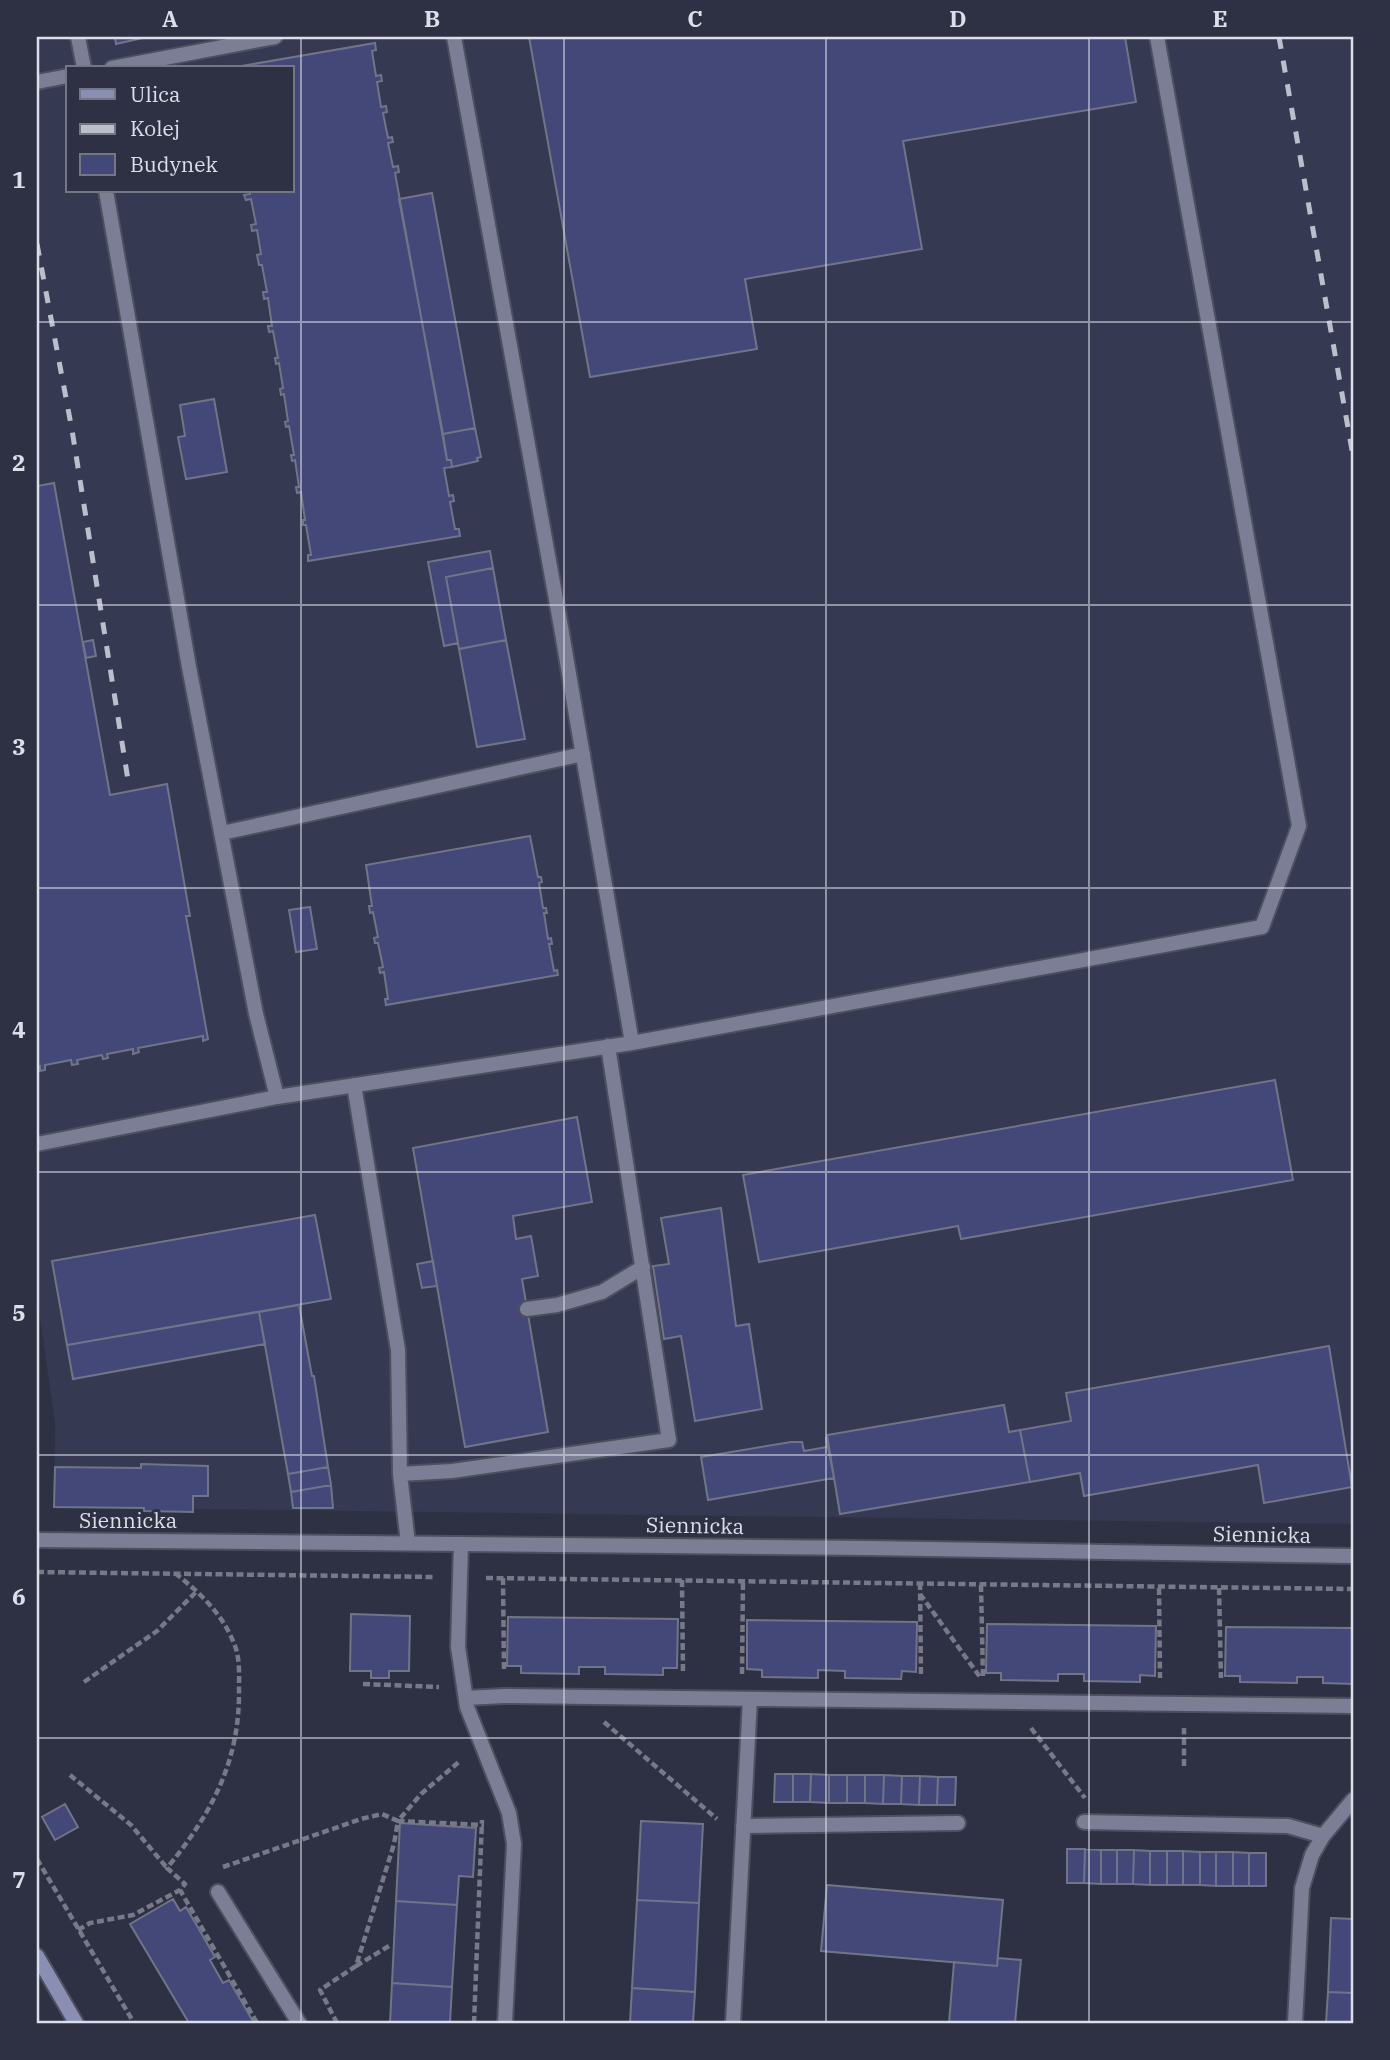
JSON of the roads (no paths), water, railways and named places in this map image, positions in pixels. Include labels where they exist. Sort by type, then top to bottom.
[{"type":"street","points":[[78,37],[84,66]]},
{"type":"street","points":[[123,66],[275,37]]},
{"type":"street","points":[[454,37],[583,754],[632,1043]]},
{"type":"street","points":[[37,1144],[277,1097],[632,1043],[1262,926],[1299,826],[1157,37]]},
{"type":"street","points":[[37,82],[66,76]]},
{"type":"street","points":[[106,192],[189,667],[256,1014],[277,1097]]},
{"type":"street","points":[[222,833],[583,754]]},
{"type":"street","points":[[400,1475],[452,1471],[669,1440],[608,1046]]},
{"type":"street","points":[[354,1085],[398,1350],[400,1475],[408,1543]]},
{"type":"street","points":[[527,1309],[556,1305],[602,1292],[643,1267]]},
{"type":"street","name":"Siennicka","points":[[37,1540],[895,1548],[1353,1556]]},
{"type":"street","points":[[461,1544],[458,1647],[467,1707],[509,1813],[514,1844],[505,2023]]},
{"type":"street","points":[[466,1698],[503,1696],[1353,1706]]},
{"type":"street","points":[[733,2023],[746,1699]]},
{"type":"street","points":[[1295,2023],[1302,1888],[1312,1855],[1323,1836],[1353,1800]]},
{"type":"street","points":[[1084,1822],[1288,1826],[1323,1836]]},
{"type":"street","points":[[743,1826],[958,1823]]},
{"type":"street","points":[[218,1892],[299,2023]]},
{"type":"street","points":[[37,1956],[76,2023]]},
{"type":"railway","points":[[1279,37],[1353,456]]},
{"type":"railway","points":[[37,244],[72,430],[128,780]]}]
